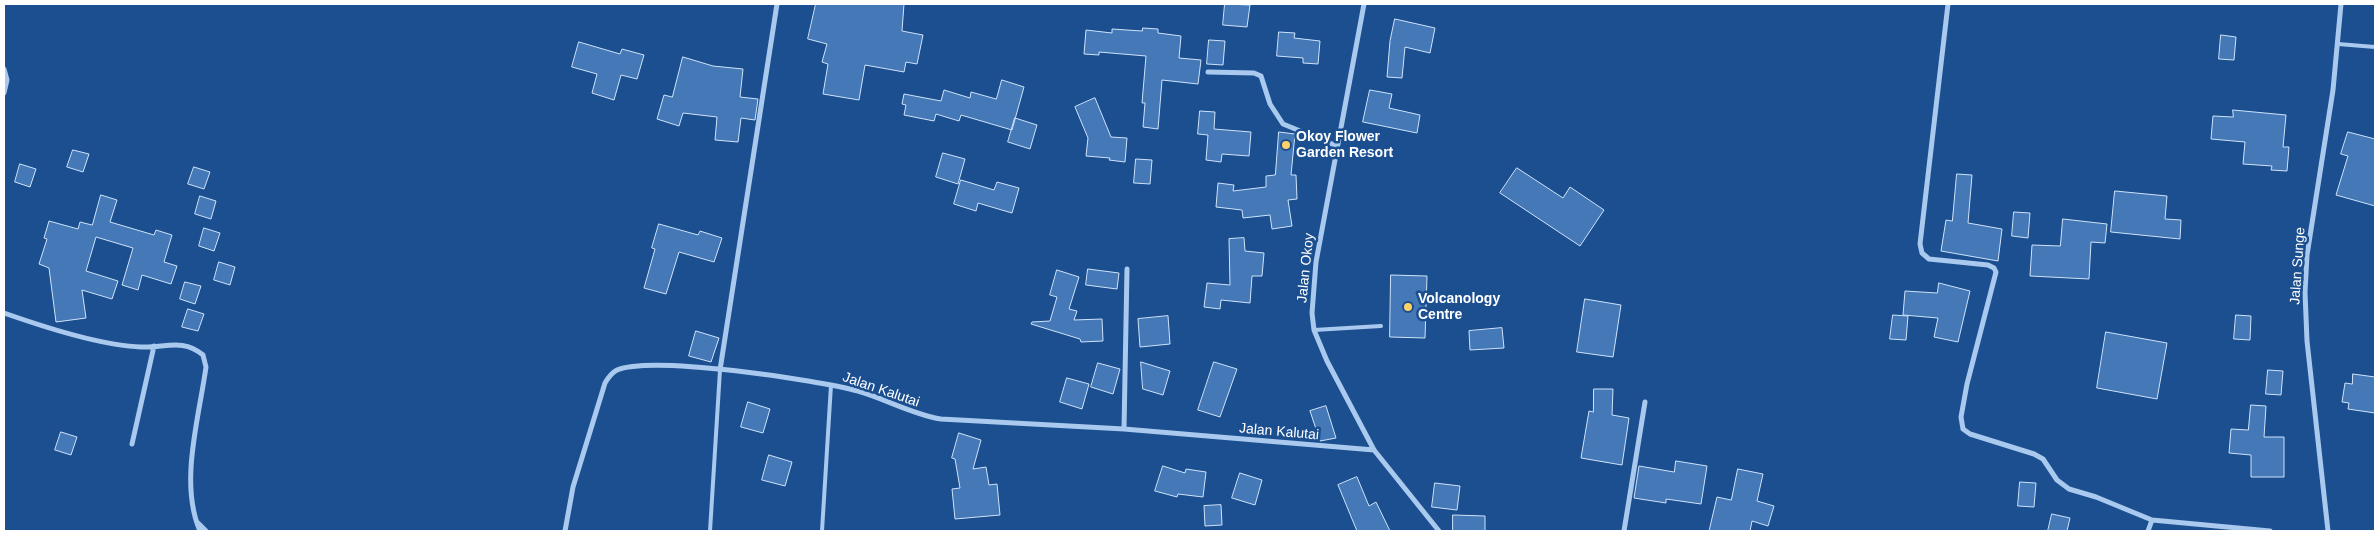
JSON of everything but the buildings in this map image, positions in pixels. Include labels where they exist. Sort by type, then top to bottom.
[{"type":"street","points":[[720,370],[776,4]]},
{"type":"street","name":"Jalan Okoy","points":[[1364,4],[1336,146],[1316,262],[1312,291],[1314,330],[1327,361],[1374,450],[1439,531]]},
{"type":"street","points":[[1948,4],[1920,244],[1922,253],[1930,259],[1988,265],[1996,272],[1967,384],[1961,417],[1963,429],[1970,434],[2034,454],[2043,459],[2057,480],[2069,489],[2096,497],[2152,520],[2270,531]]},
{"type":"street","name":"Jalan Sunge","points":[[2328,531],[2307,341],[2305,292],[2307,255],[2338,44],[2341,4]]},
{"type":"street","points":[[4,69],[7,80],[4,93]]},
{"type":"street","points":[[1208,72],[1254,73],[1261,76],[1270,104],[1283,124],[1336,146]]},
{"type":"street","points":[[1124,429],[1127,269]]},
{"type":"street","points":[[4,313],[114,344],[142,348],[189,345],[203,355],[206,368],[190,486],[195,519],[200,531]]},
{"type":"street","points":[[132,444],[154,346]]},
{"type":"street","name":"Jalan Kalutai","points":[[565,531],[573,487],[588,431],[608,377],[617,370],[632,367],[666,366],[720,370],[831,385],[860,392],[923,416],[941,419],[1124,429],[1374,450]]},
{"type":"street","points":[[1624,531],[1645,402]]},
{"type":"street","points":[[195,519],[206,531]]},
{"type":"street","points":[[2148,531],[2152,520]]},
{"type":"lane","points":[[2338,44],[2375,47]]},
{"type":"lane","points":[[1314,330],[1381,326]]},
{"type":"lane","points":[[710,531],[720,370]]},
{"type":"lane","points":[[822,531],[831,385]]},
{"type":"place","name":"Okoy Flower Garden Resort","points":[[1286,145]]},
{"type":"place","name":"Volcanology Centre","points":[[1408,307]]}]
